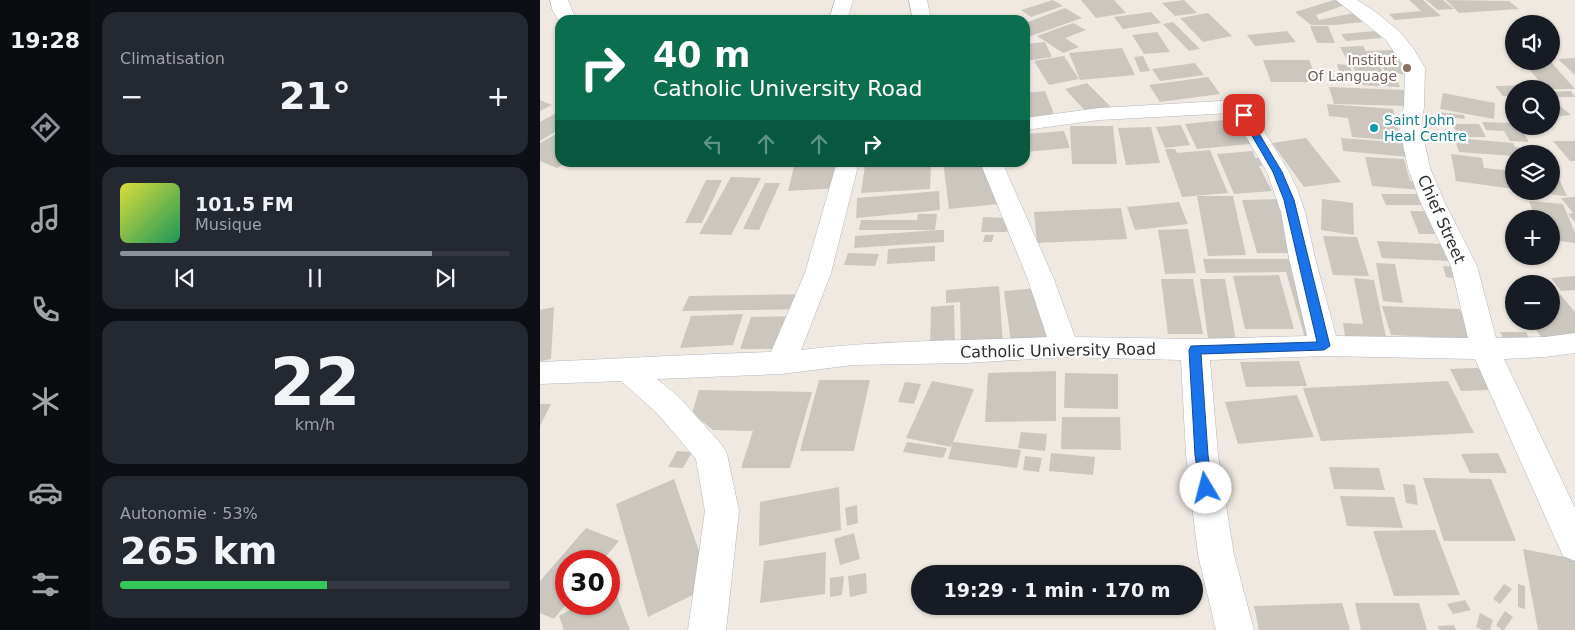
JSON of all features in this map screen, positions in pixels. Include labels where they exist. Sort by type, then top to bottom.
[{"type":"street","points":[[559,0],[564,15]]},
{"type":"street","points":[[840,15],[844,0]]},
{"type":"street","points":[[918,0],[921,15]]},
{"type":"street","name":"Chief Street","points":[[1345,0],[1371,17],[1393,36],[1406,52],[1415,68],[1414,107],[1410,126],[1419,168],[1432,201],[1464,266],[1486,348],[1575,545]]},
{"type":"street","points":[[1030,123],[1099,114],[1239,106],[1278,172],[1285,189],[1293,212],[1302,258],[1324,346]]},
{"type":"street","points":[[780,363],[818,273],[847,167]]},
{"type":"street","points":[[993,167],[1040,277],[1065,347]]},
{"type":"street","name":"Catholic University Road","points":[[540,373],[627,370],[689,365],[780,363],[853,354],[966,352],[1065,347],[1195,350],[1324,346],[1486,348],[1545,347],[1575,343]]},
{"type":"street","points":[[1195,350],[1202,455],[1216,555],[1234,630]]},
{"type":"street","points":[[627,370],[669,406],[711,454],[722,511],[707,630]]},
{"type":"building","points":[[1053,0],[1063,6],[1031,17],[1021,10]]},
{"type":"building","points":[[1081,0],[1114,0],[1126,13],[1096,18]]},
{"type":"building","points":[[1184,0],[1197,13],[1175,16],[1162,3]]},
{"type":"building","points":[[1334,0],[1348,4],[1316,15],[1319,20],[1359,12],[1371,21],[1335,25],[1311,25],[1295,12]]},
{"type":"building","points":[[1409,0],[1423,0],[1441,16],[1395,20],[1389,14],[1421,11]]},
{"type":"building","points":[[1426,0],[1443,0],[1454,9],[1438,10]]},
{"type":"building","points":[[1446,0],[1509,1],[1519,9],[1459,13]]},
{"type":"building","points":[[1065,8],[1082,18],[1030,36],[1030,21]]},
{"type":"building","points":[[1151,12],[1161,23],[1123,29],[1114,17]]},
{"type":"building","points":[[1208,13],[1232,36],[1203,42],[1180,18]]},
{"type":"building","points":[[1173,22],[1200,49],[1189,51],[1163,24]]},
{"type":"building","points":[[1073,23],[1086,30],[1065,38],[1079,47],[1063,53],[1037,36]]},
{"type":"building","points":[[1310,26],[1328,26],[1335,43],[1317,43]]},
{"type":"building","points":[[1287,31],[1296,42],[1255,46],[1247,35]]},
{"type":"building","points":[[1376,31],[1382,38],[1346,41],[1341,34]]},
{"type":"building","points":[[1157,32],[1170,52],[1144,54],[1132,35]]},
{"type":"building","points":[[1045,42],[1052,57],[1030,60],[1030,44]]},
{"type":"building","points":[[1363,46],[1366,51],[1393,50],[1399,59],[1347,60],[1340,47]]},
{"type":"building","points":[[1122,48],[1135,75],[1080,80],[1069,53]]},
{"type":"building","points":[[1064,56],[1079,79],[1049,85],[1034,61]]},
{"type":"building","points":[[1143,56],[1150,71],[1140,72],[1134,57]]},
{"type":"building","points":[[1575,58],[1575,75],[1560,61],[1560,59]]},
{"type":"building","points":[[1263,60],[1309,60],[1318,82],[1271,82]]},
{"type":"building","points":[[1380,61],[1405,61],[1411,74],[1386,74]]},
{"type":"building","points":[[1195,63],[1204,75],[1160,81],[1152,69]]},
{"type":"building","points":[[1352,63],[1380,64],[1384,75],[1395,75],[1400,87],[1360,85]]},
{"type":"building","points":[[1337,64],[1350,65],[1353,76],[1340,75]]},
{"type":"building","points":[[1530,70],[1558,70],[1575,89],[1560,89],[1560,80],[1538,80]]},
{"type":"building","points":[[1332,76],[1354,77],[1356,83],[1334,82]]},
{"type":"building","points":[[1208,77],[1220,94],[1160,102],[1149,85]]},
{"type":"building","points":[[1087,83],[1114,110],[1090,116],[1065,89]]},
{"type":"building","points":[[1495,86],[1505,86],[1505,96],[1503,96]]},
{"type":"building","points":[[1329,87],[1404,90],[1411,106],[1334,104]]},
{"type":"building","points":[[1045,91],[1056,119],[1030,123],[1030,92]]},
{"type":"building","points":[[1571,91],[1575,97],[1560,97],[1560,92]]},
{"type":"building","points":[[1443,93],[1495,103],[1494,119],[1440,109]]},
{"type":"building","points":[[540,100],[552,105],[540,111]]},
{"type":"building","name":"Saint John Heal Centre","points":[[1327,104],[1393,109],[1401,141],[1352,137],[1348,118],[1329,116]]},
{"type":"building","points":[[1560,106],[1571,115],[1560,116]]},
{"type":"building","points":[[1438,112],[1464,115],[1465,119],[1439,116]]},
{"type":"building","points":[[555,114],[555,132],[540,141],[540,122]]},
{"type":"building","points":[[1245,118],[1260,143],[1197,149],[1185,124]]},
{"type":"building","points":[[1482,122],[1505,123],[1505,133],[1504,131],[1486,130]]},
{"type":"building","points":[[1452,124],[1479,124],[1486,137],[1459,137]]},
{"type":"building","points":[[1181,125],[1190,145],[1165,148],[1156,127]]},
{"type":"building","points":[[1070,126],[1113,126],[1117,164],[1072,164]]},
{"type":"building","points":[[1151,127],[1160,163],[1126,165],[1118,128]]},
{"type":"building","points":[[1064,131],[1070,148],[1030,152],[1030,134]]},
{"type":"building","points":[[555,135],[555,167],[559,167],[557,168],[540,161],[540,143]]},
{"type":"building","points":[[1506,135],[1525,135],[1529,142],[1510,141]]},
{"type":"building","points":[[1306,138],[1341,182],[1304,187],[1272,143]]},
{"type":"building","points":[[1341,138],[1406,143],[1409,157],[1343,151]]},
{"type":"building","points":[[1467,139],[1513,143],[1514,145],[1505,145],[1505,155],[1459,152],[1456,143],[1469,144]]},
{"type":"building","points":[[1553,141],[1575,141],[1575,161],[1570,161],[1560,149],[1560,145],[1556,145]]},
{"type":"building","points":[[1165,149],[1175,149],[1177,153],[1210,150],[1228,193],[1182,197]]},
{"type":"building","points":[[1253,151],[1255,158],[1270,157],[1274,165],[1259,166],[1272,191],[1234,194],[1217,154]]},
{"type":"building","points":[[1451,154],[1482,158],[1484,168],[1505,170],[1505,188],[1456,181]]},
{"type":"building","points":[[1365,157],[1404,159],[1410,181],[1421,182],[1423,190],[1372,186]]},
{"type":"building","points":[[794,167],[844,167],[840,188],[788,191]]},
{"type":"building","points":[[865,167],[931,167],[930,189],[861,193]]},
{"type":"building","points":[[944,167],[990,167],[998,204],[949,209]]},
{"type":"building","points":[[731,177],[761,178],[731,235],[699,234]]},
{"type":"building","points":[[706,180],[722,180],[702,223],[685,223]]},
{"type":"building","points":[[1560,181],[1567,196],[1560,195]]},
{"type":"building","points":[[765,183],[780,183],[759,230],[743,229]]},
{"type":"building","points":[[939,191],[940,210],[856,218],[857,198]]},
{"type":"building","points":[[1381,194],[1422,194],[1427,205],[1386,205]]},
{"type":"building","points":[[1197,196],[1233,196],[1246,255],[1208,256]]},
{"type":"building","points":[[1575,197],[1575,222],[1568,214],[1573,213],[1561,198]]},
{"type":"building","points":[[1284,199],[1302,253],[1257,253],[1242,200]]},
{"type":"building","points":[[1322,199],[1353,203],[1354,235],[1321,230]]},
{"type":"building","points":[[1529,201],[1563,204],[1575,233],[1575,243],[1560,241],[1560,210],[1532,210]]},
{"type":"building","points":[[1179,202],[1188,224],[1135,230],[1127,207]]},
{"type":"building","points":[[1121,208],[1127,239],[1037,243],[1034,212]]},
{"type":"building","points":[[1410,211],[1426,211],[1435,234],[1419,234]]},
{"type":"building","points":[[918,214],[937,214],[935,230],[859,230],[861,220],[917,220]]},
{"type":"building","points":[[983,217],[1009,218],[1007,232],[981,232]]},
{"type":"building","points":[[1188,229],[1196,273],[1165,274],[1158,230]]},
{"type":"building","points":[[944,230],[944,242],[854,248],[855,236]]},
{"type":"building","points":[[985,235],[994,235],[992,242],[983,242]]},
{"type":"building","points":[[1323,236],[1357,237],[1369,276],[1333,275]]},
{"type":"building","points":[[1377,241],[1443,244],[1450,261],[1382,258]]},
{"type":"building","points":[[935,246],[935,261],[887,264],[888,249]]},
{"type":"building","points":[[848,253],[879,254],[875,266],[844,265]]},
{"type":"building","points":[[1203,259],[1310,259],[1307,345],[1286,272],[1206,273]]},
{"type":"building","points":[[1376,263],[1395,264],[1403,303],[1383,301]]},
{"type":"building","points":[[1443,266],[1457,267],[1460,279],[1446,277]]},
{"type":"building","points":[[1279,275],[1294,329],[1245,329],[1233,276]]},
{"type":"building","points":[[1575,276],[1575,290],[1561,291],[1560,277]]},
{"type":"building","points":[[1354,278],[1374,280],[1388,346],[1346,342],[1343,323],[1363,324]]},
{"type":"building","points":[[1161,279],[1193,279],[1203,334],[1168,334]]},
{"type":"building","points":[[1200,279],[1225,279],[1237,346],[1209,346]]},
{"type":"building","points":[[999,286],[1003,344],[961,348],[960,302],[946,303],[946,290]]},
{"type":"building","points":[[1047,287],[1064,344],[1012,349],[1004,291]]},
{"type":"building","points":[[815,294],[811,309],[682,311],[689,296]]},
{"type":"building","points":[[1560,294],[1575,312],[1575,335],[1543,339],[1536,330],[1560,330]]},
{"type":"building","points":[[954,305],[955,346],[930,348],[931,307]]},
{"type":"building","points":[[1382,306],[1460,309],[1471,339],[1391,335]]},
{"type":"building","points":[[554,307],[551,359],[540,361],[540,310]]},
{"type":"building","points":[[743,314],[733,345],[680,348],[691,316]]},
{"type":"building","points":[[805,316],[796,349],[740,349],[751,317]]},
{"type":"building","points":[[1500,332],[1526,332],[1534,346],[1507,346]]},
{"type":"building","points":[[1299,361],[1307,386],[1246,387],[1240,362]]},
{"type":"building","points":[[1501,367],[1513,389],[1461,391],[1450,369]]},
{"type":"building","points":[[1056,371],[1056,421],[985,422],[988,373]]},
{"type":"building","points":[[1065,373],[1118,374],[1118,409],[1064,408]]},
{"type":"building","points":[[819,380],[870,380],[854,451],[800,451]]},
{"type":"building","points":[[932,381],[974,389],[951,447],[906,438]]},
{"type":"building","points":[[1448,381],[1474,433],[1321,441],[1303,388]]},
{"type":"building","points":[[905,382],[921,384],[914,404],[898,402]]},
{"type":"building","points":[[699,390],[812,392],[790,468],[741,468],[753,431],[713,430],[692,413]]},
{"type":"building","points":[[1297,395],[1314,437],[1238,444],[1225,402]]},
{"type":"building","points":[[540,404],[551,404],[540,426]]},
{"type":"building","points":[[1062,417],[1120,417],[1121,450],[1061,449]]},
{"type":"building","points":[[1021,432],[1047,434],[1045,451],[1018,448]]},
{"type":"building","points":[[907,442],[947,448],[943,458],[903,452]]},
{"type":"building","points":[[953,442],[1021,450],[1017,468],[948,459]]},
{"type":"building","points":[[677,451],[692,452],[683,468],[668,467]]},
{"type":"building","points":[[1051,453],[1095,457],[1093,475],[1049,471]]},
{"type":"building","points":[[1498,453],[1507,473],[1470,473],[1461,454]]},
{"type":"building","points":[[1025,456],[1042,458],[1039,472],[1023,470]]},
{"type":"building","points":[[1329,467],[1379,468],[1385,490],[1334,489]]},
{"type":"building","points":[[1423,478],[1491,479],[1516,541],[1444,541]]},
{"type":"building","points":[[674,479],[711,586],[648,617],[616,504]]},
{"type":"building","points":[[1403,484],[1415,485],[1418,505],[1406,503]]},
{"type":"building","points":[[839,487],[841,530],[759,546],[760,502]]},
{"type":"building","points":[[1340,496],[1394,497],[1403,528],[1347,526]]},
{"type":"building","points":[[857,505],[858,523],[847,526],[845,508]]},
{"type":"building","points":[[586,528],[619,541],[611,550],[567,550]]},
{"type":"building","points":[[1435,530],[1460,595],[1394,596],[1373,531]]},
{"type":"building","points":[[854,533],[860,559],[840,565],[834,539]]},
{"type":"building","points":[[1523,549],[1575,559],[1575,630],[1538,630]]},
{"type":"building","points":[[826,552],[825,594],[760,603],[764,561]]},
{"type":"building","points":[[555,564],[555,615],[557,615],[554,619],[540,613],[540,581]]},
{"type":"building","points":[[866,573],[867,593],[850,597],[848,576]]},
{"type":"building","points":[[844,576],[842,595],[830,597],[830,578]]},
{"type":"building","points":[[1504,584],[1512,589],[1500,604],[1493,599]]},
{"type":"building","points":[[1518,584],[1525,586],[1525,609],[1518,607]]},
{"type":"building","points":[[1465,600],[1471,610],[1453,614],[1447,604]]},
{"type":"building","points":[[1342,603],[1350,630],[1259,630],[1254,606]]},
{"type":"building","points":[[1355,603],[1419,603],[1427,630],[1361,630]]},
{"type":"building","points":[[620,604],[630,630],[564,630],[559,616],[620,615]]},
{"type":"building","points":[[1505,611],[1513,617],[1504,630],[1502,630],[1496,625]]},
{"type":"building","points":[[1480,613],[1493,620],[1490,630],[1476,627]]},
{"type":"building","points":[[1454,625],[1456,630],[1439,630],[1438,626]]},
{"type":"place","name":"Institut Of Language","points":[[1407,68]]},
{"type":"place","name":"Saint John Heal Centre","points":[[1374,128]]},
{"type":"route","points":[[1206,488],[1195,350],[1324,346],[1289,200],[1278,172],[1244,115]]}]
